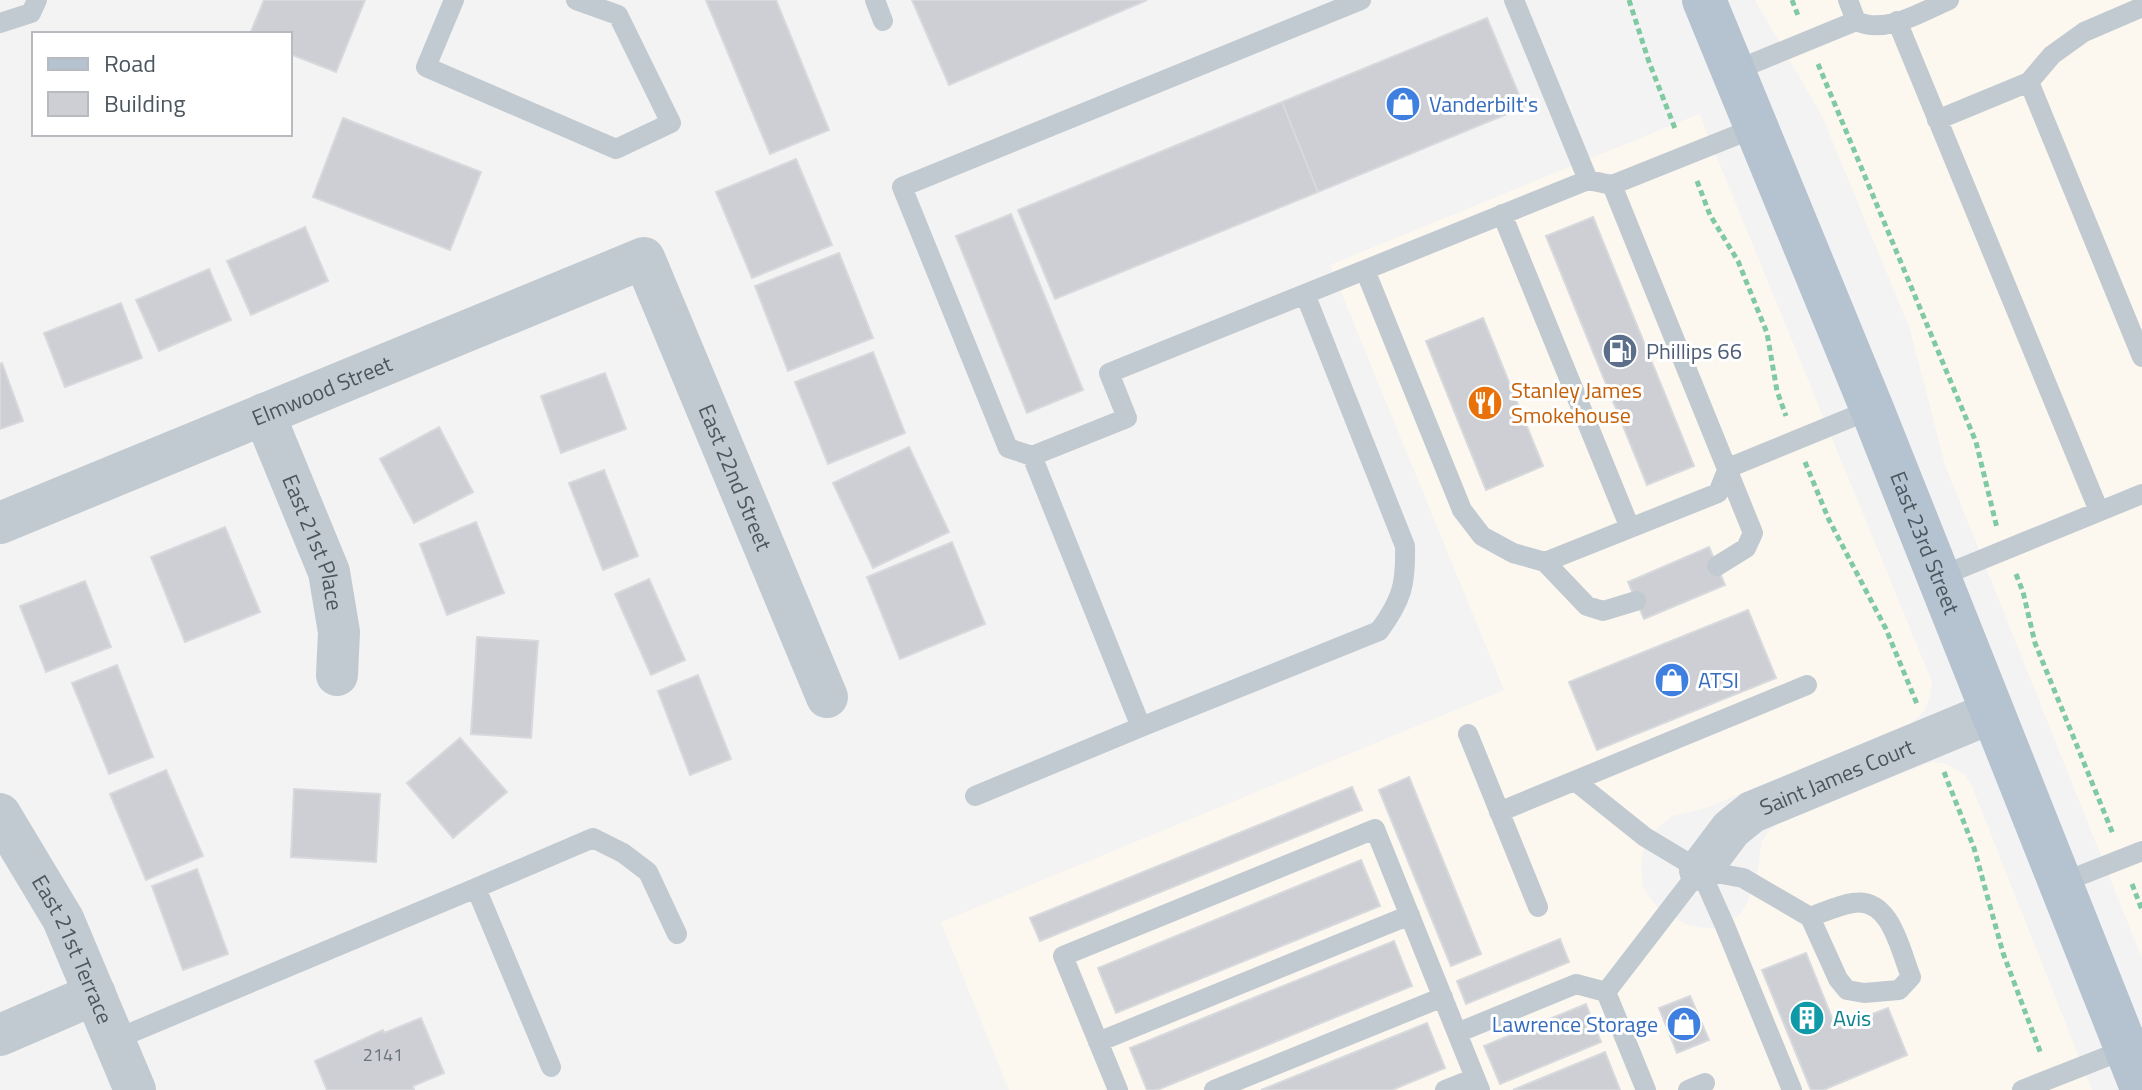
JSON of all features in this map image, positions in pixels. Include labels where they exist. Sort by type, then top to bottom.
[{"type":"main road","name":"East 23rd Street","points":[[1704,0],[1872,409],[2134,1069]]},
{"type":"street","name":"Elmwood Street","points":[[0,523],[644,258]]},
{"type":"street","name":"East 22nd Street","points":[[644,258],[827,697]]},
{"type":"street","name":"East 21st Place","points":[[264,414],[329,572],[339,632],[337,675]]},
{"type":"street","name":"Saint James Court","points":[[1700,870],[1731,829],[1752,812],[1993,712]]},
{"type":"street","name":"East 21st Terrace","points":[[0,814],[63,919],[135,1090]]},
{"type":"street","points":[[0,1035],[95,994]]},
{"type":"lane","points":[[0,23],[31,13],[37,0]]},
{"type":"lane","points":[[454,0],[426,67],[616,149],[671,123],[618,15],[576,0]]},
{"type":"lane","points":[[875,0],[883,21]]},
{"type":"lane","points":[[1361,0],[902,187],[1008,448],[1032,456],[1127,418],[1109,373],[1588,180],[1612,185],[1757,127]]},
{"type":"lane","points":[[1514,0],[1588,180]]},
{"type":"lane","points":[[1848,0],[1856,21]]},
{"type":"lane","points":[[1734,71],[1856,21],[1870,27],[1885,26],[1949,0]]},
{"type":"lane","points":[[1937,120],[2029,82],[2052,55],[2084,32],[2142,7]]},
{"type":"lane","points":[[1897,21],[2099,511]]},
{"type":"lane","points":[[2029,82],[2142,357]]},
{"type":"lane","points":[[1612,185],[1753,533],[1746,548],[1717,566]]},
{"type":"lane","points":[[1502,214],[1630,528]]},
{"type":"lane","points":[[1365,270],[1462,510],[1482,536],[1513,553],[1545,562],[1587,606],[1603,611],[1636,601]]},
{"type":"lane","points":[[975,796],[1379,631],[1397,607],[1406,578],[1405,546],[1305,294]]},
{"type":"lane","points":[[1545,562],[1718,493],[1728,468],[1872,409]]},
{"type":"lane","points":[[1032,456],[1141,727]]},
{"type":"lane","points":[[1939,577],[2142,494]]},
{"type":"lane","points":[[1499,812],[1807,685]]},
{"type":"lane","points":[[1468,734],[1538,907]]},
{"type":"lane","points":[[1575,781],[1645,837],[1700,870],[1743,878],[1810,917],[1838,979],[1847,990],[1864,993],[1899,990],[1911,977],[1886,915],[1873,904],[1855,902],[1810,917]]},
{"type":"lane","points":[[1118,1090],[1063,956],[1375,829],[1478,1084],[1445,1090]]},
{"type":"lane","points":[[114,1040],[593,838],[623,853],[648,872],[677,934]]},
{"type":"lane","points":[[2061,883],[2142,851]]},
{"type":"lane","points":[[1606,992],[1700,870]]},
{"type":"lane","points":[[1700,870],[1792,1090]]},
{"type":"lane","points":[[476,888],[551,1067]]},
{"type":"lane","points":[[1098,1042],[1410,915]]},
{"type":"lane","points":[[1457,1033],[1576,984],[1606,992]]},
{"type":"lane","points":[[1606,992],[1646,1090]]},
{"type":"lane","points":[[1214,1090],[1443,997]]},
{"type":"lane","points":[[2022,1090],[2051,1079],[2134,1069]]},
{"type":"path","points":[[1629,0],[1649,62],[1710,215],[1738,261],[1756,305],[1769,343],[1777,391],[1796,440],[1829,520],[1886,629],[1918,708]]},
{"type":"path","points":[[1792,0],[1976,442],[1995,522],[2023,592],[2035,643],[2142,910]]},
{"type":"path","points":[[1943,768],[1974,848],[2003,953],[2051,1079]]},
{"type":"shaded area","points":[[1755,0],[2142,0],[2142,958],[1945,465],[1910,329],[1822,116]]},
{"type":"shaded area","points":[[1699,114],[1932,682],[1925,710],[1911,723],[1706,808],[1672,816],[1656,829],[1643,850],[1643,887],[1657,907],[1687,925],[1712,929],[1725,926],[1741,913],[1747,903],[1757,873],[1762,841],[1780,823],[1920,766],[1932,762],[1947,764],[1965,775],[1971,784],[2092,1090],[1009,1090],[941,922],[1504,690],[1330,265]]},
{"type":"building","points":[[264,0],[365,0],[336,72],[292,55],[292,32],[251,32]]},
{"type":"building","points":[[706,0],[776,0],[829,130],[770,154]]},
{"type":"building","points":[[912,0],[1147,0],[949,85]]},
{"type":"building","name":"Vanderbilt's","points":[[1487,18],[1524,107],[1318,192],[1282,102]]},
{"type":"building","points":[[1282,102],[1318,192],[1055,299],[1018,210]]},
{"type":"building","points":[[343,118],[481,172],[450,250],[313,197]]},
{"type":"building","points":[[796,159],[832,245],[752,278],[716,192]]},
{"type":"building","points":[[1011,214],[1083,390],[1027,413],[956,236]]},
{"type":"building","name":"Phillips 66","points":[[1593,217],[1694,466],[1647,485],[1546,236]]},
{"type":"building","points":[[305,227],[328,281],[251,315],[227,261]]},
{"type":"building","points":[[839,253],[873,338],[788,371],[755,286]]},
{"type":"building","points":[[209,269],[231,320],[159,351],[136,300]]},
{"type":"building","points":[[121,303],[142,358],[65,387],[44,333]]},
{"type":"building","name":"Stanley James Smokehouse","points":[[1483,318],[1543,466],[1486,490],[1426,341]]},
{"type":"building","points":[[873,352],[905,433],[828,464],[795,382]]},
{"type":"building","points":[[0,364],[23,421],[0,429]]},
{"type":"building","points":[[605,373],[626,429],[561,453],[541,396]]},
{"type":"building","points":[[439,427],[473,492],[414,523],[380,459]]},
{"type":"building","points":[[909,447],[949,532],[873,568],[833,483]]},
{"type":"building","points":[[604,470],[638,556],[603,570],[569,483]]},
{"type":"building","points":[[476,522],[504,593],[447,615],[420,544]]},
{"type":"building","points":[[225,527],[260,612],[185,642],[151,557]]},
{"type":"building","points":[[952,542],[985,624],[900,659],[867,577]]},
{"type":"building","points":[[1709,547],[1725,585],[1644,619],[1628,582]]},
{"type":"building","points":[[649,579],[685,660],[651,675],[615,594]]},
{"type":"building","points":[[85,581],[111,647],[46,672],[20,606]]},
{"type":"building","name":"ATSI","points":[[1748,610],[1776,678],[1597,750],[1569,682]]},
{"type":"building","points":[[477,637],[538,641],[531,738],[471,734]]},
{"type":"building","points":[[117,665],[153,757],[109,774],[72,683]]},
{"type":"building","points":[[698,675],[731,759],[690,775],[658,691]]},
{"type":"building","points":[[460,738],[507,792],[453,838],[407,783]]},
{"type":"building","points":[[166,770],[203,856],[146,880],[110,794]]},
{"type":"building","points":[[1409,777],[1481,954],[1451,966],[1379,790]]},
{"type":"building","points":[[1352,787],[1362,810],[1040,941],[1030,918]]},
{"type":"building","points":[[294,789],[380,794],[376,862],[291,857]]},
{"type":"building","points":[[1361,860],[1380,906],[1116,1013],[1098,968]]},
{"type":"building","points":[[197,869],[228,954],[183,970],[152,886]]},
{"type":"building","points":[[1560,939],[1569,962],[1466,1004],[1457,981]]},
{"type":"building","points":[[1394,941],[1412,986],[1157,1090],[1147,1090],[1130,1048]]},
{"type":"building","name":"Avis","points":[[1806,953],[1836,1028],[1888,1008],[1907,1055],[1823,1090],[1811,1090],[1762,970]]},
{"type":"building","name":"Lawrence Storage","points":[[1690,996],[1709,1040],[1677,1053],[1659,1008]]},
{"type":"building","points":[[1586,1004],[1601,1042],[1500,1084],[1484,1046]]},
{"type":"building","points":[[421,1018],[444,1073],[413,1086],[414,1090],[327,1090],[315,1061],[383,1030],[384,1033]]},
{"type":"building","points":[[1427,1023],[1445,1068],[1392,1090],[1261,1090]]},
{"type":"building","points":[[1605,1052],[1620,1090],[1513,1090]]},
{"type":"place","name":"Vanderbilt's","points":[[1403,104]]},
{"type":"place","name":"Phillips 66","points":[[1620,351]]},
{"type":"place","name":"Stanley James Smokehouse","points":[[1485,403]]},
{"type":"place","name":"ATSI","points":[[1672,680]]},
{"type":"place","name":"Avis","points":[[1807,1018]]},
{"type":"place","name":"Lawrence Storage","points":[[1684,1024]]}]
